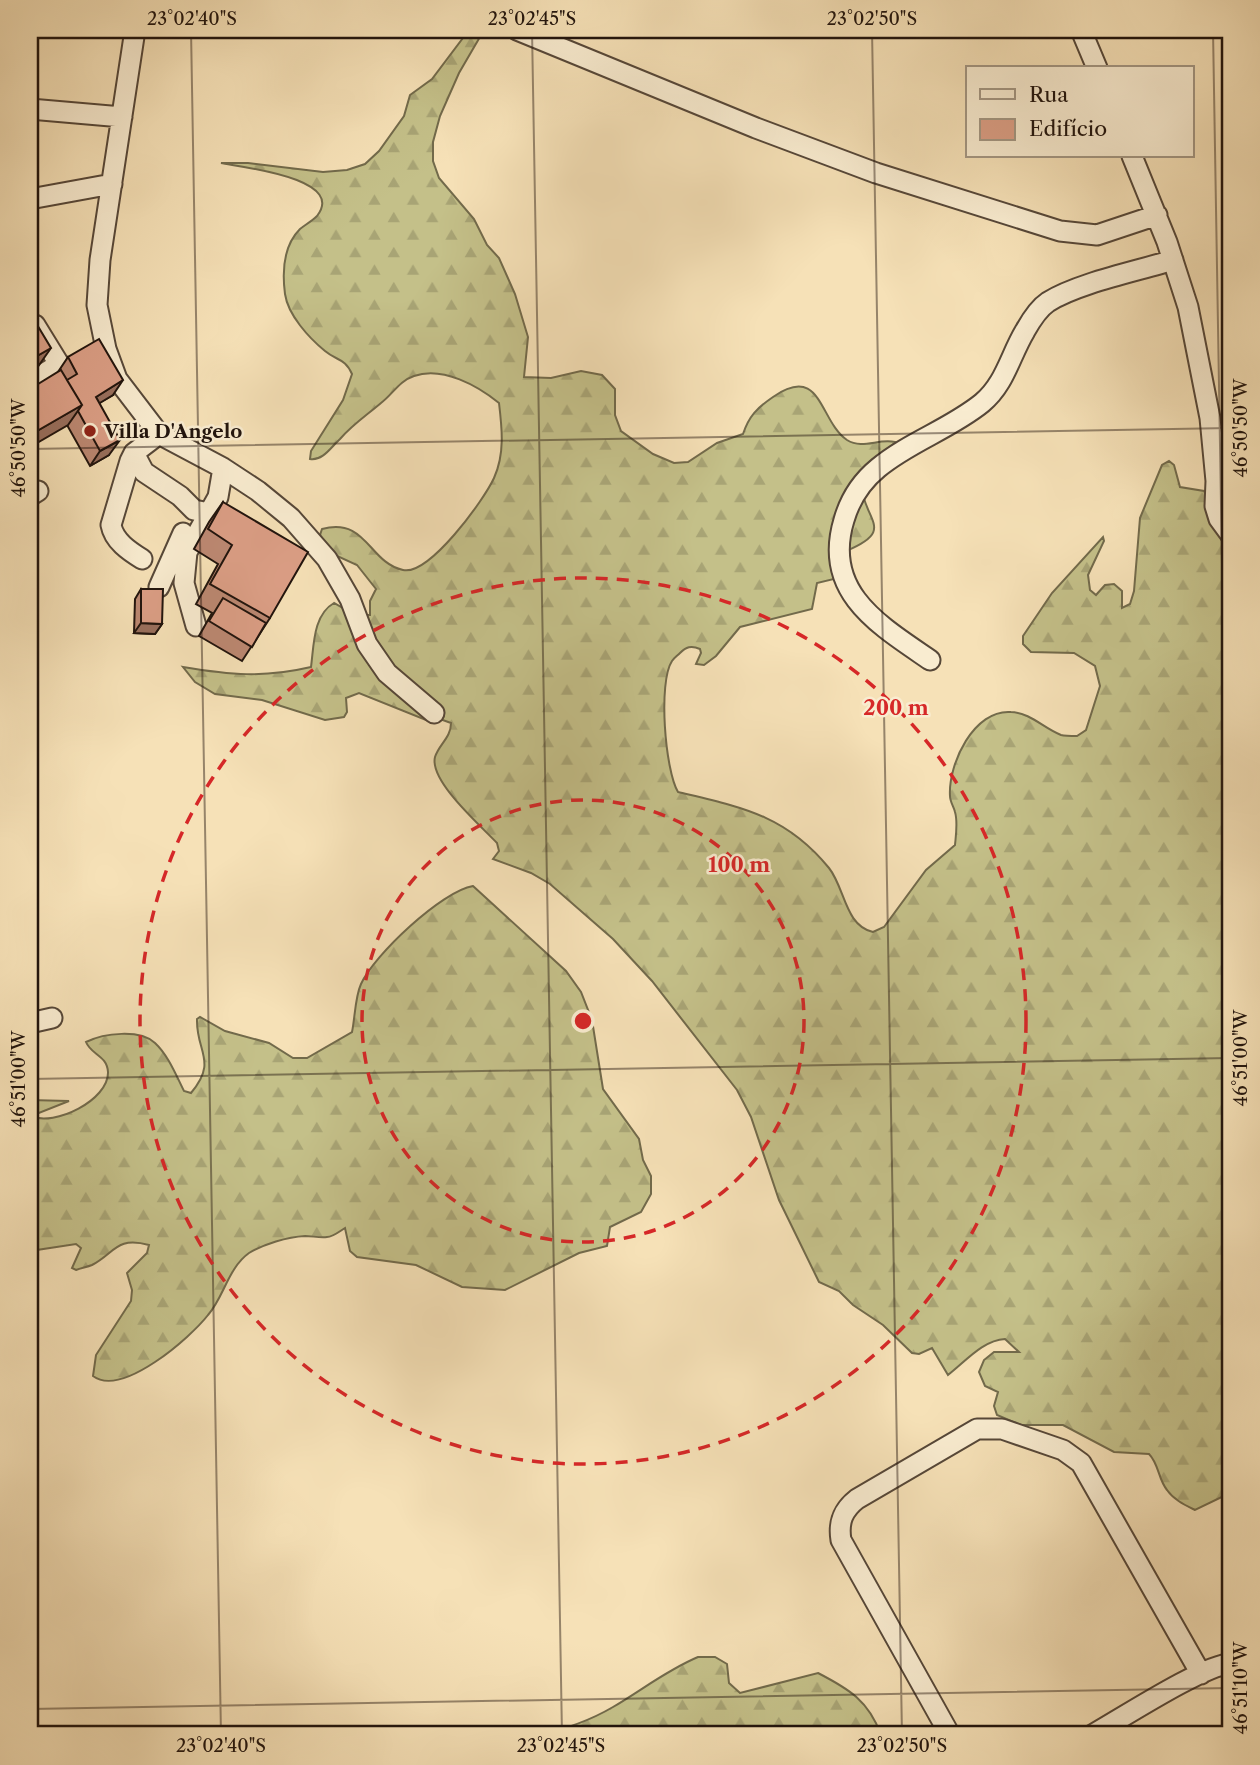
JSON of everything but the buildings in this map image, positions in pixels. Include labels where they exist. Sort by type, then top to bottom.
[{"type":"street","points":[[135,30],[100,260],[97,305],[106,349],[117,379],[159,434],[223,468],[291,517],[327,559],[350,599],[367,644],[387,673],[434,713]]},
{"type":"street","points":[[517,30],[756,128],[876,173],[1060,231],[1097,235],[1157,215]]},
{"type":"street","points":[[1081,30],[1096,66]]},
{"type":"street","points":[[30,109],[122,117]]},
{"type":"street","points":[[1133,158],[1157,215],[1188,307],[1210,418],[1216,481],[1215,506],[1219,519],[1230,534]]},
{"type":"street","points":[[30,200],[112,184]]},
{"type":"street","points":[[929,660],[876,623],[844,583],[839,559],[839,534],[847,510],[861,483],[880,466],[983,402],[1004,378],[1025,331],[1045,304],[1071,291],[1173,260]]},
{"type":"street","points":[[30,324],[35,325],[59,364],[30,382]]},
{"type":"street","points":[[142,559],[119,540],[111,525],[134,453],[159,434]]},
{"type":"street","points":[[134,453],[144,472],[201,511]]},
{"type":"street","points":[[159,587],[201,511],[218,498],[223,468]]},
{"type":"street","points":[[196,626],[184,583],[187,552],[201,511]]},
{"type":"street","points":[[30,1023],[52,1018]]},
{"type":"street","points":[[950,1735],[841,1540],[839,1529],[845,1511],[857,1499],[977,1429],[1002,1429],[1063,1450],[1081,1463],[1201,1674]]},
{"type":"street","points":[[1092,1735],[1201,1674],[1221,1664],[1230,1664]]},
{"type":"green space","points":[[469,30],[484,30],[459,73],[440,116],[433,142],[433,161],[439,178],[474,219],[487,245],[499,258],[515,294],[528,337],[524,377],[551,378],[581,371],[602,375],[615,389],[615,415],[621,431],[653,454],[674,463],[688,462],[717,443],[743,434],[751,417],[762,405],[789,388],[801,387],[811,391],[847,440],[859,444],[895,442],[861,485],[874,531],[861,544],[846,551],[834,579],[817,583],[812,609],[740,627],[716,656],[704,665],[696,664],[700,649],[687,648],[672,661],[665,687],[667,746],[673,781],[678,792],[761,816],[796,836],[829,868],[851,914],[864,928],[873,932],[884,927],[926,870],[955,845],[956,820],[950,798],[953,769],[966,741],[986,719],[998,713],[1011,712],[1025,715],[1061,735],[1077,736],[1086,730],[1100,686],[1095,666],[1074,653],[1031,652],[1023,644],[1023,636],[1052,593],[1103,537],[1104,541],[1088,575],[1090,590],[1096,595],[1105,585],[1114,584],[1122,591],[1122,608],[1130,604],[1134,591],[1140,518],[1162,465],[1169,461],[1174,465],[1180,487],[1204,491],[1230,536],[1230,1493],[1195,1510],[1170,1494],[1149,1454],[1114,1452],[1063,1425],[1021,1425],[997,1415],[994,1406],[998,1392],[985,1386],[979,1372],[984,1360],[994,1352],[1019,1352],[1005,1339],[982,1347],[948,1375],[932,1348],[919,1354],[912,1353],[883,1325],[853,1305],[839,1291],[819,1282],[779,1200],[751,1117],[737,1090],[652,981],[613,939],[550,884],[531,873],[493,859],[499,851],[497,843],[458,803],[435,767],[435,757],[449,733],[451,723],[440,719],[426,720],[359,693],[346,698],[347,712],[344,717],[325,720],[262,700],[215,694],[195,682],[183,667],[247,674],[278,673],[311,667],[318,623],[327,608],[334,603],[355,615],[370,615],[370,601],[376,589],[357,565],[324,550],[319,538],[322,529],[349,529],[391,565],[403,570],[414,569],[427,561],[454,535],[494,478],[501,450],[499,403],[471,384],[437,374],[414,376],[404,381],[326,453],[319,458],[310,459],[311,451],[343,400],[352,374],[344,362],[325,351],[306,333],[290,310],[285,294],[284,268],[290,243],[300,229],[317,216],[322,203],[317,192],[305,184],[268,172],[221,163],[248,163],[323,172],[347,170],[365,164],[379,151],[404,116],[410,95],[432,79]]},
{"type":"green space","points":[[473,886],[566,971],[581,992],[592,1020],[603,1089],[639,1139],[643,1160],[651,1176],[651,1194],[641,1212],[610,1227],[607,1246],[579,1253],[505,1290],[462,1287],[416,1265],[357,1257],[350,1251],[345,1228],[329,1237],[305,1236],[276,1241],[242,1259],[208,1315],[172,1350],[138,1372],[121,1379],[106,1381],[93,1376],[96,1355],[131,1301],[132,1290],[127,1273],[147,1253],[149,1245],[123,1244],[92,1265],[76,1270],[72,1268],[81,1248],[76,1244],[30,1251],[30,1100],[69,1101],[31,1116],[41,1118],[66,1114],[90,1101],[100,1092],[108,1072],[105,1062],[86,1042],[102,1036],[122,1034],[140,1036],[155,1043],[168,1059],[184,1091],[191,1093],[203,1073],[204,1056],[197,1019],[200,1017],[225,1031],[269,1043],[293,1058],[307,1058],[352,1032],[361,984],[394,942],[444,899]]},
{"type":"green space","points":[[698,1657],[715,1657],[727,1664],[729,1683],[740,1693],[818,1673],[857,1697],[870,1713],[881,1735],[821,1735],[807,1728],[781,1735],[537,1735],[595,1716]]},
{"type":"place","name":"Villa D'Angelo","points":[[90,431]]}]
